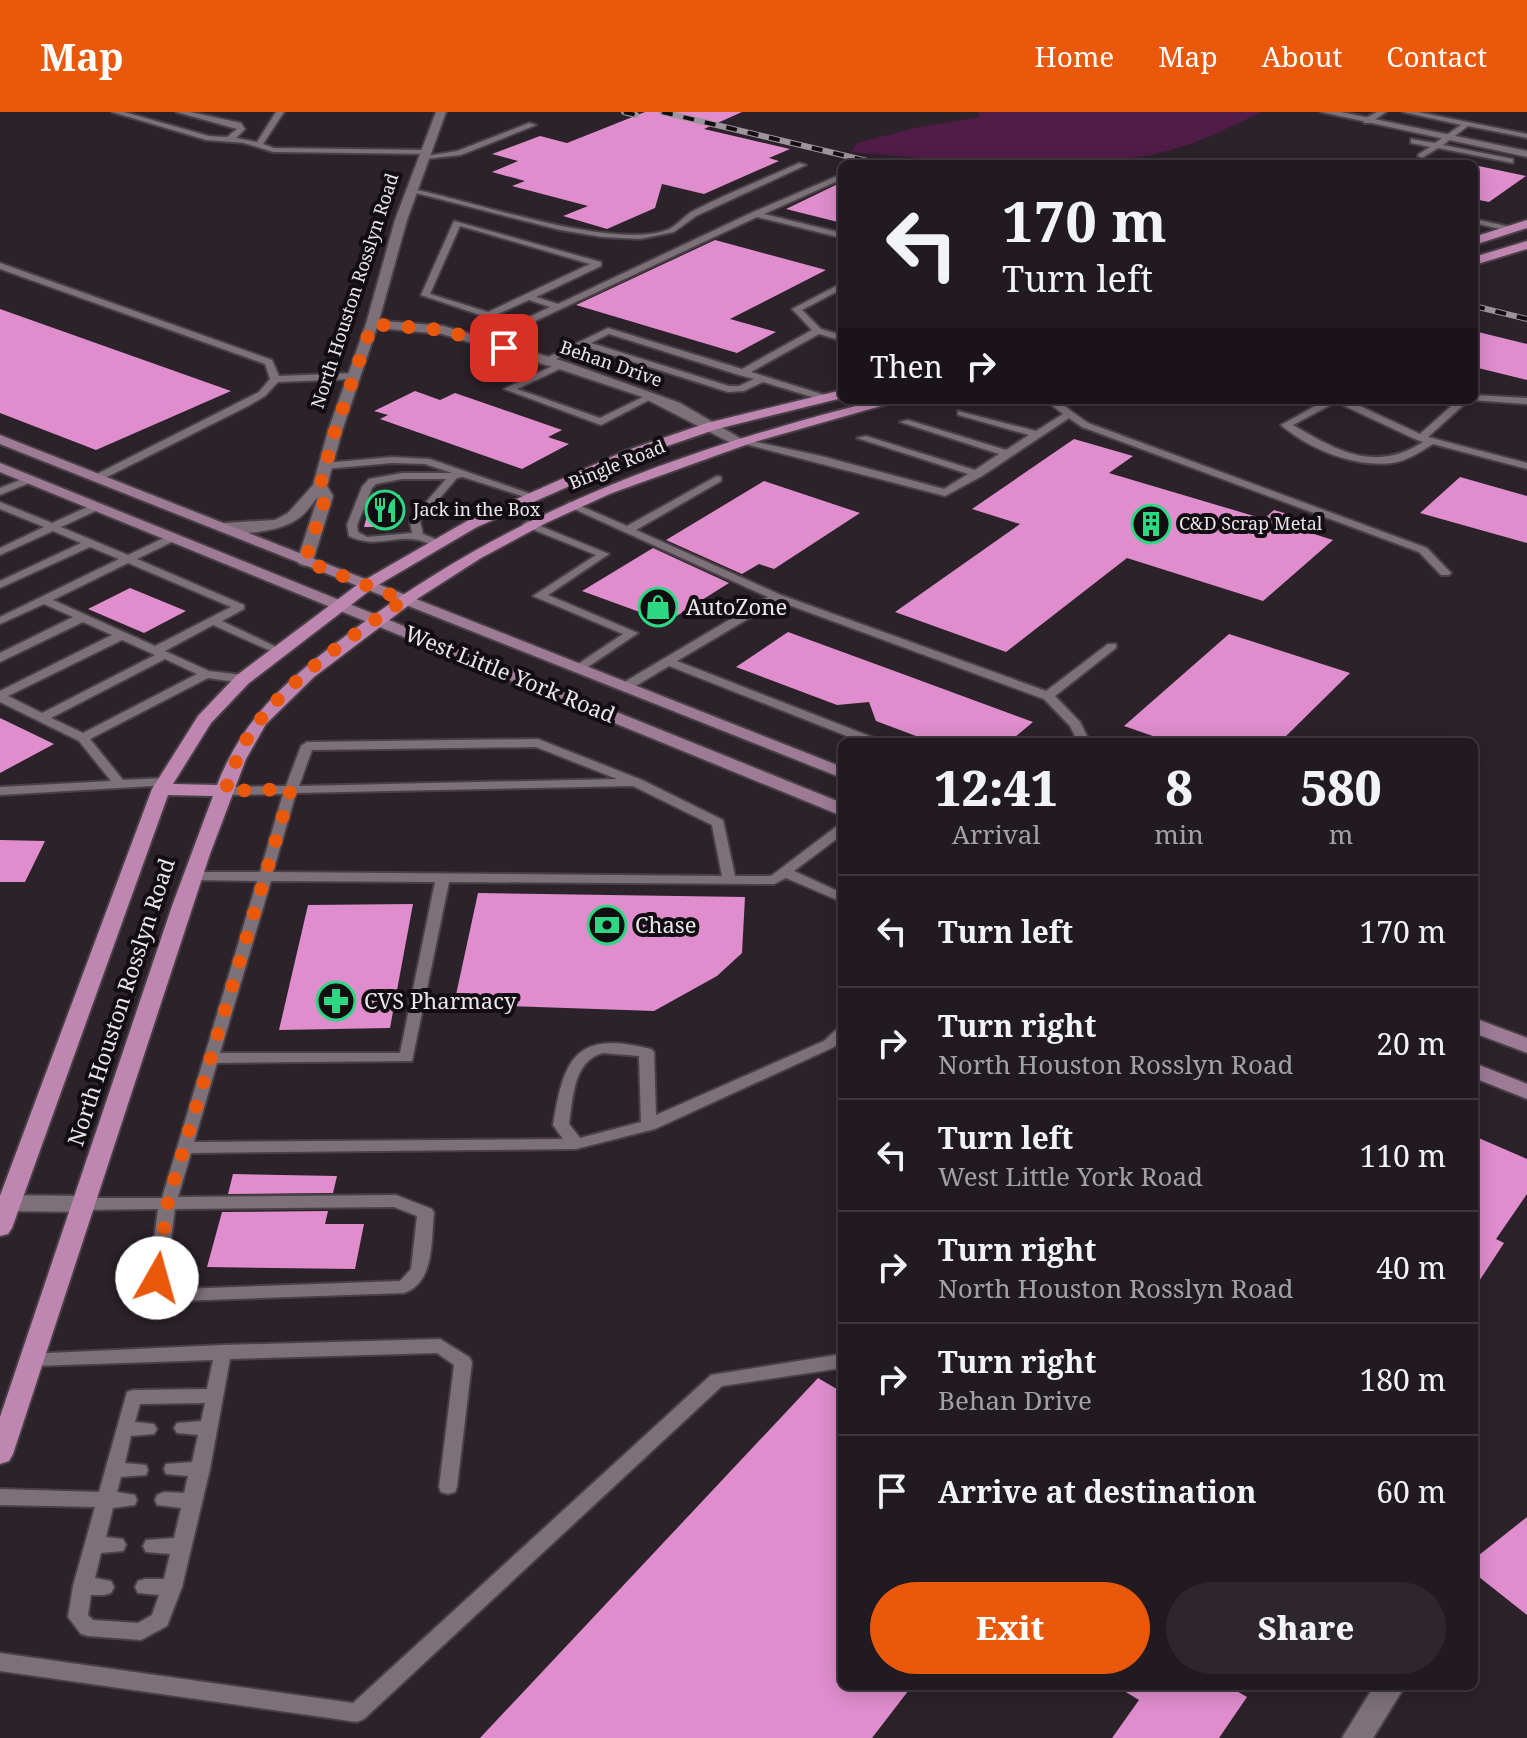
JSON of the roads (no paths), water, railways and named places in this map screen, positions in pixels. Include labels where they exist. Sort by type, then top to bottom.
[{"type":"main road","points":[[1478,240],[1527,224]]},
{"type":"main road","points":[[1478,260],[1527,245]]},
{"type":"main road","name":"Bingle Road","points":[[367,585],[532,496],[618,459],[712,426],[838,395]]},
{"type":"main road","name":"Bingle Road","points":[[377,619],[461,561],[528,524],[635,476],[738,441],[880,404]]},
{"type":"main road","name":"West Little York Road","points":[[0,439],[838,771]]},
{"type":"main road","points":[[30,479],[62,464]]},
{"type":"main road","name":"West Little York Road","points":[[0,467],[838,808]]},
{"type":"main road","name":"North Houston Rosslyn Road","points":[[0,1228],[4,1203],[162,785],[204,720],[243,679],[367,585]]},
{"type":"main road","name":"North Houston Rosslyn Road","points":[[0,1454],[86,1204],[190,876],[250,733],[276,703],[377,619]]},
{"type":"main road","points":[[162,785],[225,791]]},
{"type":"main road","points":[[1478,1027],[1527,1046]]},
{"type":"main road","points":[[1478,1072],[1527,1092]]},
{"type":"street","name":"North Houston Rosslyn Road","points":[[224,528],[265,527],[280,523],[293,516],[320,486],[412,191],[441,112]]},
{"type":"street","points":[[1326,112],[1527,154]]},
{"type":"street","name":"Behan Drive","points":[[372,324],[443,330],[561,365],[652,396],[738,441]]},
{"type":"street","name":"North Houston Rosslyn Road","points":[[305,561],[326,496],[320,486]]},
{"type":"street","points":[[4,1203],[86,1204]]},
{"type":"street","points":[[1357,1738],[1387,1690]]},
{"type":"lane","points":[[116,112],[209,138],[230,139],[289,152],[458,153],[532,125]]},
{"type":"lane","points":[[180,112],[238,125],[241,129],[230,139]]},
{"type":"lane","points":[[258,146],[280,112]]},
{"type":"lane","points":[[1367,121],[1382,112]]},
{"type":"lane","points":[[1407,112],[1527,136]]},
{"type":"lane","points":[[1405,128],[1425,116]]},
{"type":"lane","points":[[1422,156],[1467,124]]},
{"type":"lane","points":[[1478,144],[1497,130]]},
{"type":"lane","points":[[1414,141],[1510,161]]},
{"type":"lane","points":[[412,191],[438,194],[579,232],[613,238],[648,238],[688,221],[693,214],[802,165]]},
{"type":"lane","points":[[483,342],[838,178]]},
{"type":"lane","points":[[756,214],[838,235]]},
{"type":"lane","points":[[1478,222],[1513,230]]},
{"type":"lane","points":[[528,297],[598,264],[457,223],[425,295],[489,315],[528,297],[559,307]]},
{"type":"lane","points":[[0,266],[269,362],[275,379]]},
{"type":"lane","points":[[838,288],[796,309],[818,331],[838,337]]},
{"type":"lane","points":[[545,361],[608,331],[825,398]]},
{"type":"lane","points":[[742,373],[818,331]]},
{"type":"lane","points":[[582,343],[728,389],[741,389],[761,379]]},
{"type":"lane","points":[[561,365],[509,389],[601,422],[652,396]]},
{"type":"lane","points":[[97,478],[245,404],[262,394],[275,379],[355,376]]},
{"type":"lane","points":[[1478,398],[1527,401]]},
{"type":"lane","points":[[1056,404],[1085,425],[1423,550],[1445,573]]},
{"type":"lane","points":[[1328,404],[1286,425],[1337,452],[1383,462],[1408,457],[1460,404]]},
{"type":"lane","points":[[1345,404],[1426,440],[1527,466]]},
{"type":"lane","points":[[961,413],[1038,435]]},
{"type":"lane","points":[[738,441],[817,458],[933,492],[952,492],[1071,413]]},
{"type":"lane","points":[[905,422],[1009,454]]},
{"type":"lane","points":[[862,438],[978,474]]},
{"type":"lane","points":[[325,466],[392,460],[426,461],[532,496]]},
{"type":"lane","points":[[439,544],[418,536],[365,540],[353,534],[352,525],[367,487],[378,479],[467,474]]},
{"type":"lane","points":[[418,536],[415,521],[454,476]]},
{"type":"lane","points":[[0,492],[30,479]]},
{"type":"lane","points":[[630,529],[717,479]]},
{"type":"lane","points":[[0,505],[240,607],[41,718]]},
{"type":"lane","points":[[570,505],[630,529],[777,597],[1048,696],[1076,725],[1082,738]]},
{"type":"lane","points":[[0,552],[98,506]]},
{"type":"lane","points":[[0,520],[18,512]]},
{"type":"lane","points":[[528,524],[604,556],[539,596],[632,633],[578,668]]},
{"type":"lane","points":[[0,621],[174,537]]},
{"type":"lane","points":[[0,585],[91,543]]},
{"type":"lane","points":[[625,687],[777,597]]},
{"type":"lane","points":[[45,600],[206,674],[243,679]]},
{"type":"lane","points":[[0,658],[83,617]]},
{"type":"lane","points":[[213,621],[279,651]]},
{"type":"lane","points":[[0,696],[122,635]]},
{"type":"lane","points":[[1048,696],[1112,646]]},
{"type":"lane","points":[[668,662],[863,738]]},
{"type":"lane","points":[[83,738],[206,674]]},
{"type":"lane","points":[[0,696],[83,738],[118,782]]},
{"type":"lane","points":[[86,1204],[168,1201],[396,1201],[426,1213],[419,1271],[404,1287],[177,1295],[157,1278],[168,1201],[291,789],[307,746],[538,743],[637,783],[718,823],[729,879]]},
{"type":"lane","points":[[0,791],[118,782],[162,785]]},
{"type":"lane","points":[[225,791],[637,783]]},
{"type":"lane","points":[[190,876],[774,880],[838,832]]},
{"type":"lane","points":[[784,872],[838,896]]},
{"type":"lane","points":[[212,1058],[407,1058],[443,878]]},
{"type":"lane","points":[[184,1148],[576,1144],[649,1125],[829,1044],[838,1036]]},
{"type":"lane","points":[[576,1144],[561,1125],[569,1074],[583,1054],[613,1046],[646,1052],[649,1125]]},
{"type":"lane","points":[[33,1359],[440,1346],[463,1362],[448,1487]]},
{"type":"lane","points":[[215,1396],[133,1397],[94,1545],[93,1586],[78,1617],[88,1628],[141,1632],[160,1620],[183,1546],[201,1469],[209,1428],[215,1396],[223,1352]]},
{"type":"lane","points":[[0,1662],[357,1713],[717,1380],[838,1362]]},
{"type":"lane","points":[[183,1428],[209,1428]]},
{"type":"lane","points":[[124,1429],[148,1429]]},
{"type":"lane","points":[[173,1469],[201,1469]]},
{"type":"lane","points":[[114,1470],[139,1470]]},
{"type":"lane","points":[[0,1497],[128,1500]]},
{"type":"lane","points":[[164,1500],[193,1501]]},
{"type":"lane","points":[[94,1545],[116,1545]]},
{"type":"lane","points":[[153,1546],[183,1546]]},
{"type":"lane","points":[[145,1587],[172,1587]]},
{"type":"railway","points":[[624,112],[636,115]]},
{"type":"railway","points":[[662,112],[863,160]]},
{"type":"railway","points":[[1478,307],[1527,319]]},
{"type":"place","name":"Jack in the Box","points":[[385,510]]},
{"type":"place","name":"C&D Scrap Metal","points":[[1151,524]]},
{"type":"place","name":"AutoZone","points":[[658,607]]},
{"type":"place","name":"Chase","points":[[607,925]]},
{"type":"place","name":"CVS Pharmacy","points":[[336,1001]]}]
